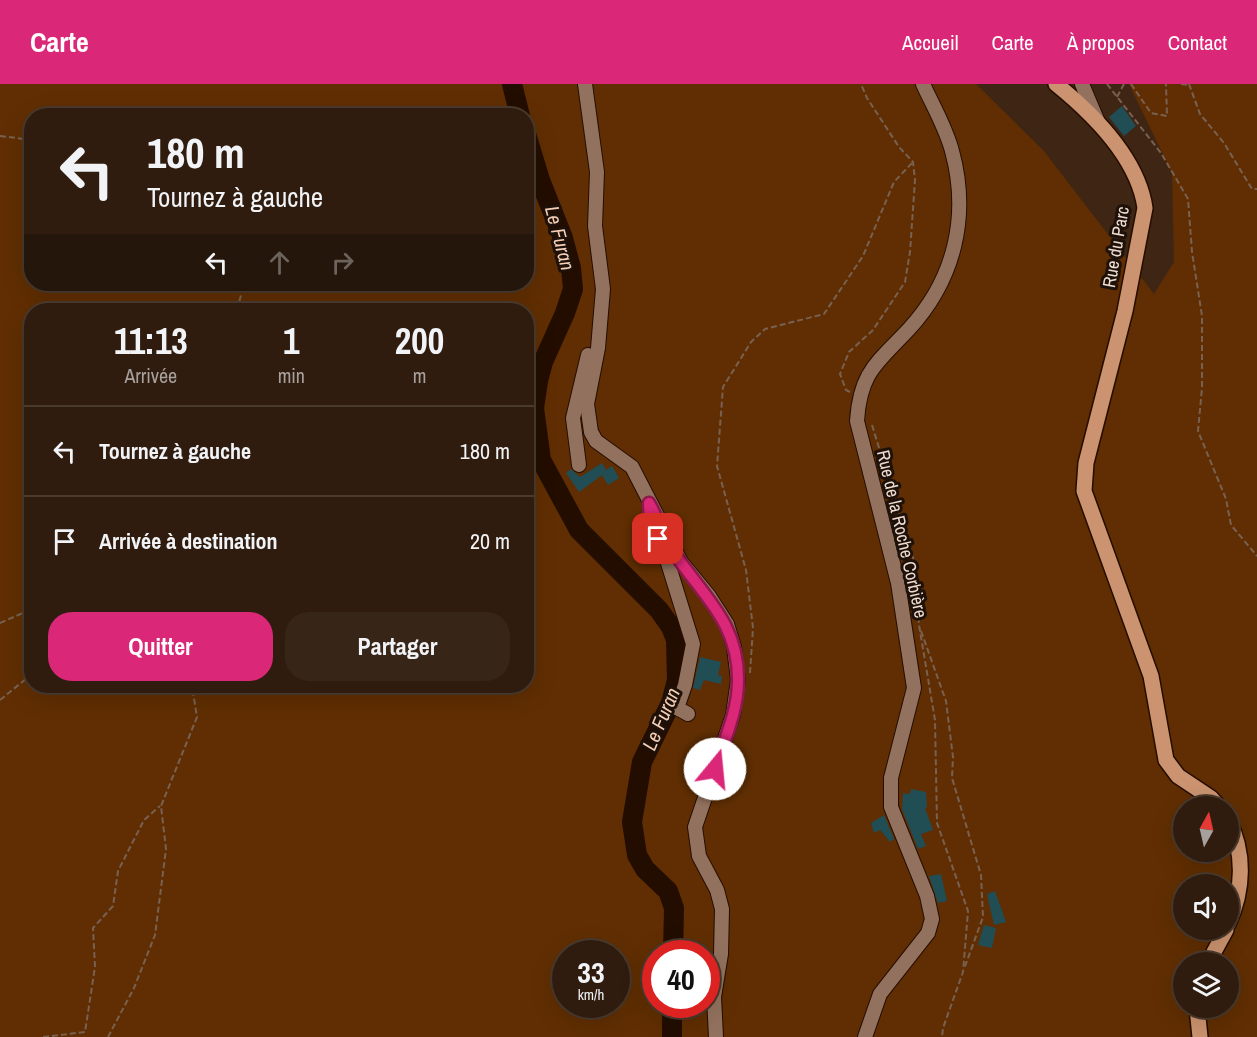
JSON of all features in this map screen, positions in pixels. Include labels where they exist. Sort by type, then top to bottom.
[{"type":"main road","name":"Rue du Parc","points":[[1056,84],[1099,127],[1129,164],[1143,193],[1145,208],[1118,339],[1086,463],[1084,491],[1151,676],[1166,760],[1178,776],[1207,796]]},
{"type":"main road","points":[[1239,844],[1241,857],[1239,888]]},
{"type":"main road","points":[[1198,1018],[1200,1037]]},
{"type":"street","points":[[585,84],[597,172],[596,226],[603,289],[601,318],[587,405],[591,432],[596,441],[632,467],[681,562],[709,596],[727,624],[734,646],[738,680],[733,715],[695,827],[699,855],[717,890],[722,909],[720,961]]},
{"type":"street","name":"Rue de la Roche Corbière","points":[[865,1037],[880,994],[928,933],[932,920],[927,896],[891,807],[891,778],[914,688],[898,583],[857,421],[858,395],[870,371],[932,303],[945,279],[954,251],[959,180],[952,149],[923,84]]},
{"type":"street","points":[[1082,84],[1090,99],[1099,127]]},
{"type":"street","points":[[579,465],[573,418],[575,400],[601,318]]},
{"type":"street","points":[[649,503],[650,518],[667,560],[693,644],[677,708],[688,714]]},
{"type":"street","points":[[709,1018],[709,1037]]},
{"type":"street","points":[[715,1018],[716,1037]]},
{"type":"path","points":[[858,395],[846,390],[840,374],[849,352],[873,330],[905,282],[910,252],[915,180],[913,162],[899,147],[867,98],[861,84]]},
{"type":"path","points":[[1107,84],[1161,153],[1188,199],[1192,252],[1202,316],[1202,388],[1198,431],[1226,499],[1231,525],[1257,556]]},
{"type":"path","points":[[1117,96],[1124,84]]},
{"type":"path","points":[[1131,84],[1151,113],[1167,116],[1166,84]]},
{"type":"path","points":[[1180,84],[1189,85],[1200,114],[1224,143],[1252,189],[1257,189]]},
{"type":"path","points":[[0,136],[24,139]]},
{"type":"path","points":[[750,678],[753,646],[752,608],[746,570],[717,465],[723,387],[751,342],[765,328],[824,314],[863,256],[894,182],[913,162]]},
{"type":"path","points":[[0,623],[24,612]]},
{"type":"path","points":[[919,625],[946,701],[953,757],[952,778],[981,876],[983,917],[943,1028],[942,1037]]},
{"type":"path","points":[[0,700],[24,680]]},
{"type":"path","points":[[43,1037],[85,1032],[95,967],[93,928],[113,906],[118,871],[144,820],[160,806],[197,717],[193,693]]},
{"type":"path","points":[[108,1037],[134,988],[155,935],[166,849],[160,806]]},
{"type":"path","points":[[963,972],[968,911]]},
{"type":"shaded area","points":[[0,84],[976,84],[1043,150],[1154,294],[1174,262],[1172,173],[1129,84],[1257,84],[1257,1037],[0,1037]]},
{"type":"building","points":[[1122,106],[1136,126],[1124,136],[1109,117]]},
{"type":"building","points":[[602,463],[606,470],[612,466],[619,478],[608,485],[602,475],[579,492],[566,473],[571,469],[580,477]]},
{"type":"building","points":[[700,657],[721,662],[718,675],[722,676],[721,684],[704,680],[700,690],[693,688]]},
{"type":"building","points":[[911,789],[926,792],[927,807],[925,808],[933,830],[921,834],[926,846],[918,849],[902,809],[903,793],[910,794]]},
{"type":"building","points":[[884,815],[894,839],[890,842],[880,830],[874,833],[871,823]]},
{"type":"building","points":[[941,874],[947,901],[938,903],[929,876]]},
{"type":"building","points":[[995,891],[1006,922],[994,925],[987,894]]},
{"type":"building","points":[[984,925],[996,928],[992,948],[978,945]]},
{"type":"waterway","name":"Le Furan","points":[[512,84],[518,108]]},
{"type":"waterway","name":"Le Furan","points":[[534,160],[563,238],[571,268],[573,289],[543,362],[534,408]]},
{"type":"waterway","name":"Le Furan","points":[[534,408],[541,460],[579,530],[659,610],[671,627],[676,640],[677,680],[671,703],[642,762],[632,822],[637,855],[645,869],[668,891],[674,908],[673,940]]},
{"type":"waterway","name":"Le Furan","points":[[672,1018],[672,1037]]},
{"type":"route","points":[[658,539],[650,518],[649,503],[681,562],[709,596],[727,624],[734,646],[738,680],[733,715],[715,769]]}]
